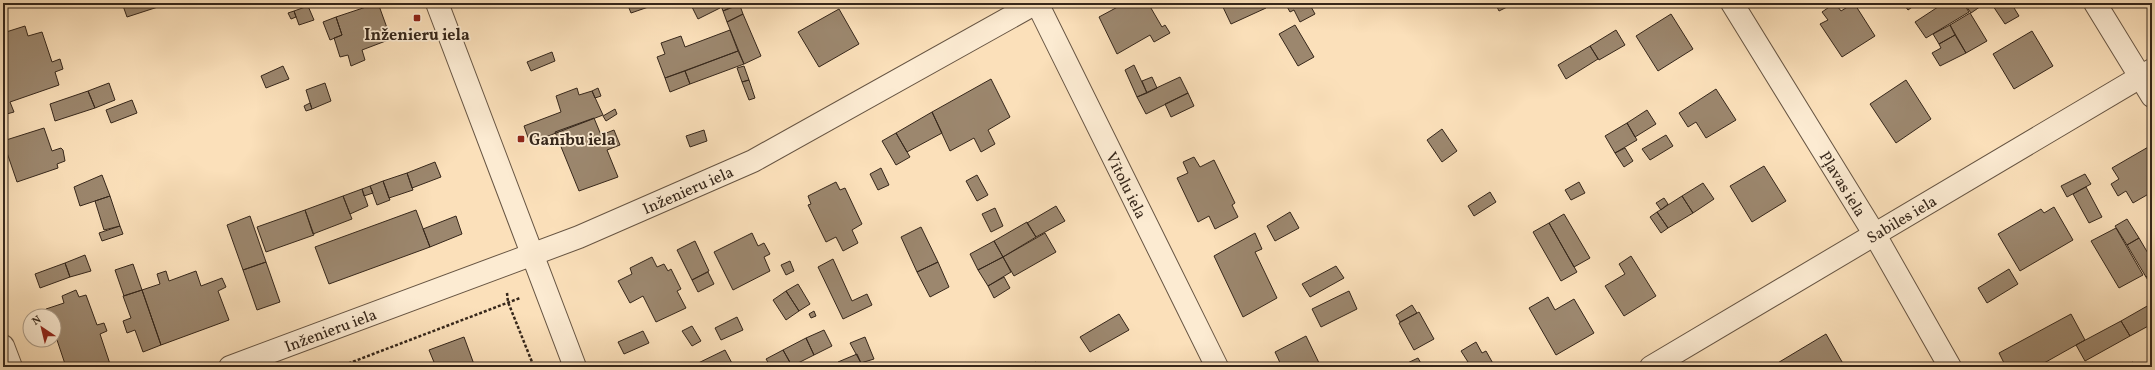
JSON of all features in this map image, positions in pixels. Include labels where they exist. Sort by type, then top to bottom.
[{"type":"street","points":[[437,3],[575,367]]},
{"type":"street","name":"Inženieru iela","points":[[230,367],[579,237],[753,161],[1036,3]]},
{"type":"street","name":"Vītolu iela","points":[[1036,3],[1216,367]]},
{"type":"street","name":"Pļavas iela","points":[[1732,3],[1875,235],[1950,367]]},
{"type":"street","points":[[2095,3],[2147,74],[2152,96]]},
{"type":"street","name":"Sabiles iela","points":[[1651,367],[2147,74]]},
{"type":"street","points":[[3,346],[10,367]]},
{"type":"path","points":[[507,289],[508,302],[534,367]]},
{"type":"path","points":[[339,367],[519,298]]},
{"type":"building","points":[[122,3],[163,3],[164,5],[127,17]]},
{"type":"building","points":[[378,3],[391,39],[362,50],[365,60],[351,66],[348,55],[340,57],[334,38],[342,35],[336,17]]},
{"type":"building","points":[[627,3],[656,3],[657,4],[631,13]]},
{"type":"building","points":[[690,3],[717,3],[720,8],[698,19]]},
{"type":"building","points":[[720,3],[744,3],[723,11]]},
{"type":"building","points":[[739,3],[743,14],[727,22],[723,11]]},
{"type":"building","points":[[1125,3],[1148,3],[1162,27],[1165,25],[1170,33],[1154,42],[1150,35],[1117,54],[1099,17]]},
{"type":"building","points":[[1221,3],[1264,3],[1266,8],[1231,24]]},
{"type":"building","points":[[1285,3],[1309,3],[1315,14],[1300,22],[1294,10],[1290,12]]},
{"type":"building","points":[[1495,3],[1515,3],[1499,11]]},
{"type":"building","points":[[1835,3],[1841,11],[1854,3],[1875,36],[1842,57],[1820,24],[1828,20],[1822,12]]},
{"type":"building","points":[[1903,3],[1918,3],[1908,10]]},
{"type":"building","points":[[1944,3],[1963,3],[1969,12],[1926,38],[1915,22]]},
{"type":"building","points":[[1964,3],[1983,3],[1984,4],[1971,13]]},
{"type":"building","points":[[1991,3],[2011,3],[2019,16],[2005,24]]},
{"type":"building","points":[[308,6],[314,20],[299,25],[294,11]]},
{"type":"building","points":[[839,9],[859,44],[819,67],[798,32]]},
{"type":"building","points":[[294,11],[296,17],[291,19],[288,13]]},
{"type":"building","points":[[1970,13],[1987,41],[1966,53],[1950,25]]},
{"type":"building","points":[[743,14],[761,56],[744,64],[727,22]]},
{"type":"building","points":[[1671,14],[1693,49],[1658,71],[1636,36]]},
{"type":"building","points":[[336,17],[342,35],[330,40],[323,22]]},
{"type":"building","points":[[1295,25],[1314,57],[1298,66],[1279,34]]},
{"type":"building","points":[[1950,25],[1955,35],[1939,44],[1933,34]]},
{"type":"building","points":[[25,26],[28,36],[42,32],[52,62],[60,59],[63,69],[55,72],[59,85],[10,102],[14,112],[3,115],[3,33]]},
{"type":"building","points":[[730,30],[738,51],[665,78],[657,57],[665,54],[661,43],[681,36],[685,47]]},
{"type":"building","points":[[1616,30],[1625,45],[1599,60],[1590,46]]},
{"type":"building","points":[[2032,31],[2053,66],[2014,89],[1993,54]]},
{"type":"building","points":[[1955,35],[1966,53],[1940,66],[1932,53],[1941,48],[1939,44]]},
{"type":"building","points":[[1590,46],[1598,59],[1566,79],[1558,65]]},
{"type":"building","points":[[738,51],[744,64],[690,84],[685,71]]},
{"type":"building","points":[[552,52],[555,61],[531,71],[527,62]]},
{"type":"building","points":[[1134,65],[1147,93],[1137,97],[1125,70]]},
{"type":"building","points":[[283,66],[289,79],[266,88],[261,76]]},
{"type":"building","points":[[744,66],[749,80],[742,82],[737,68]]},
{"type":"building","points":[[685,71],[690,84],[670,92],[665,78]]},
{"type":"building","points":[[1152,77],[1157,88],[1147,93],[1142,81]]},
{"type":"building","points":[[1180,77],[1188,93],[1146,114],[1137,97]]},
{"type":"building","points":[[991,79],[1010,117],[988,130],[995,144],[981,152],[974,138],[950,151],[932,112]]},
{"type":"building","points":[[749,80],[755,98],[749,100],[742,82]]},
{"type":"building","points":[[1906,80],[1931,119],[1896,143],[1870,104]]},
{"type":"building","points":[[109,83],[115,100],[95,108],[88,91]]},
{"type":"building","points":[[325,83],[331,101],[312,109],[306,90]]},
{"type":"building","points":[[577,88],[579,95],[592,91],[603,115],[530,143],[524,126],[561,112],[556,96]]},
{"type":"building","points":[[598,88],[601,96],[595,98],[592,91]]},
{"type":"building","points":[[1716,89],[1736,120],[1706,138],[1696,122],[1688,127],[1679,113]]},
{"type":"building","points":[[88,91],[95,108],[55,121],[50,104]]},
{"type":"building","points":[[1188,93],[1194,106],[1171,117],[1165,104]]},
{"type":"building","points":[[132,100],[137,113],[111,123],[106,110]]},
{"type":"building","points":[[310,103],[312,109],[306,111],[304,106]]},
{"type":"building","points":[[615,109],[617,114],[606,121],[603,116]]},
{"type":"building","points":[[1647,110],[1656,124],[1635,137],[1627,123]]},
{"type":"building","points":[[932,112],[942,133],[907,152],[896,133]]},
{"type":"building","points":[[594,118],[601,135],[614,130],[620,145],[607,150],[618,177],[579,191],[555,132]]},
{"type":"building","points":[[1627,123],[1637,140],[1615,153],[1605,136]]},
{"type":"building","points":[[44,128],[52,151],[61,148],[63,150],[65,161],[57,164],[58,168],[17,182],[3,141]]},
{"type":"building","points":[[1442,129],[1457,151],[1442,162],[1427,140]]},
{"type":"building","points":[[704,130],[707,141],[690,147],[686,136]]},
{"type":"building","points":[[896,133],[910,157],[896,165],[882,141]]},
{"type":"building","points":[[1666,135],[1673,146],[1650,160],[1642,149]]},
{"type":"building","points":[[2150,146],[2152,150],[2152,192],[2133,203],[2126,191],[2118,196],[2111,184],[2119,179],[2112,168]]},
{"type":"building","points":[[1625,148],[1633,161],[1624,167],[1615,153]]},
{"type":"building","points":[[1194,157],[1200,167],[1214,160],[1235,203],[1232,205],[1238,217],[1215,229],[1209,216],[1198,222],[1177,178],[1188,173],[1183,162]]},
{"type":"building","points":[[435,162],[441,177],[412,188],[407,173]]},
{"type":"building","points":[[1764,166],[1786,201],[1752,222],[1730,186]]},
{"type":"building","points":[[881,168],[889,185],[878,190],[870,174]]},
{"type":"building","points":[[407,173],[413,190],[389,198],[383,181]]},
{"type":"building","points":[[2085,174],[2091,184],[2067,197],[2061,186]]},
{"type":"building","points":[[102,175],[110,196],[80,206],[74,187]]},
{"type":"building","points":[[977,175],[988,195],[977,201],[966,181]]},
{"type":"building","points":[[383,181],[390,200],[377,205],[370,186]]},
{"type":"building","points":[[836,182],[840,190],[845,188],[862,224],[852,230],[858,243],[843,251],[836,237],[826,242],[808,205],[811,204],[808,196]]},
{"type":"building","points":[[1579,182],[1585,193],[1571,200],[1565,190]]},
{"type":"building","points":[[1703,183],[1714,199],[1693,213],[1682,196]]},
{"type":"building","points":[[370,186],[373,193],[364,196],[362,189]]},
{"type":"building","points":[[2086,187],[2102,217],[2089,223],[2073,194]]},
{"type":"building","points":[[362,189],[368,206],[350,214],[343,196]]},
{"type":"building","points":[[1490,192],[1496,202],[1474,216],[1468,206]]},
{"type":"building","points":[[110,196],[120,226],[104,230],[95,201]]},
{"type":"building","points":[[343,196],[352,219],[313,234],[305,210]]},
{"type":"building","points":[[1682,196],[1693,213],[1668,228],[1657,212]]},
{"type":"building","points":[[1664,198],[1668,204],[1661,210],[1656,203]]},
{"type":"building","points":[[1056,206],[1065,221],[1036,237],[1027,223]]},
{"type":"building","points":[[2054,207],[2073,240],[2020,271],[1998,234],[2041,209],[2044,213]]},
{"type":"building","points":[[995,208],[1003,226],[991,232],[982,214]]},
{"type":"building","points":[[305,210],[314,235],[266,252],[257,227]]},
{"type":"building","points":[[416,210],[430,247],[329,284],[315,247]]},
{"type":"building","points":[[1290,212],[1299,228],[1275,241],[1267,226]]},
{"type":"building","points":[[1657,212],[1668,228],[1661,233],[1650,217]]},
{"type":"building","points":[[1564,214],[1590,258],[1574,267],[1549,223]]},
{"type":"building","points":[[250,216],[266,262],[243,270],[227,225]]},
{"type":"building","points":[[456,216],[462,234],[430,247],[423,229]]},
{"type":"building","points":[[2127,219],[2139,238],[2127,245],[2115,226]]},
{"type":"building","points":[[1027,222],[1036,237],[1003,257],[994,241]]},
{"type":"building","points":[[1549,223],[1577,272],[1561,281],[1533,232]]},
{"type":"building","points":[[120,226],[123,234],[102,241],[99,233]]},
{"type":"building","points":[[921,227],[938,262],[917,272],[901,237]]},
{"type":"building","points":[[2116,228],[2143,275],[2119,288],[2091,241]]},
{"type":"building","points":[[752,233],[758,246],[764,243],[770,254],[764,257],[770,271],[733,290],[714,252]]},
{"type":"building","points":[[1045,233],[1056,252],[1014,276],[1003,257]]},
{"type":"building","points":[[1255,233],[1262,249],[1255,252],[1277,298],[1243,317],[1214,256]]},
{"type":"building","points":[[2139,238],[2152,260],[2152,274],[2146,277],[2127,245]]},
{"type":"building","points":[[695,241],[709,271],[692,280],[677,250]]},
{"type":"building","points":[[994,241],[1003,257],[978,270],[970,254]]},
{"type":"building","points":[[85,255],[91,271],[70,277],[65,263]]},
{"type":"building","points":[[1631,256],[1656,296],[1624,316],[1605,286],[1625,274],[1619,264]]},
{"type":"building","points":[[652,257],[657,267],[664,264],[668,271],[671,269],[681,289],[677,291],[686,308],[656,322],[643,296],[630,303],[618,281],[632,274],[630,268]]},
{"type":"building","points":[[1003,257],[1011,272],[988,286],[978,270]]},
{"type":"building","points":[[833,259],[852,301],[867,294],[872,305],[843,319],[818,267]]},
{"type":"building","points":[[790,261],[794,271],[786,275],[781,265]]},
{"type":"building","points":[[266,262],[280,302],[257,310],[243,270]]},
{"type":"building","points":[[938,262],[949,287],[930,297],[917,272]]},
{"type":"building","points":[[65,263],[70,277],[40,288],[35,274]]},
{"type":"building","points":[[133,264],[142,290],[124,296],[115,270]]},
{"type":"building","points":[[1336,266],[1344,278],[1310,297],[1302,284]]},
{"type":"building","points":[[2009,269],[2018,284],[1987,303],[1978,288]]},
{"type":"building","points":[[166,271],[169,281],[196,271],[201,286],[222,278],[226,287],[218,291],[229,320],[161,345],[142,290],[160,284],[157,274]]},
{"type":"building","points":[[708,272],[714,284],[698,292],[692,280]]},
{"type":"building","points":[[2152,274],[2152,287],[2146,277]]},
{"type":"building","points":[[1004,277],[1010,288],[994,298],[988,286]]},
{"type":"building","points":[[798,284],[810,304],[799,311],[786,291]]},
{"type":"building","points":[[76,290],[79,297],[86,295],[97,325],[104,323],[107,331],[100,334],[110,364],[102,367],[66,367],[60,348],[62,348],[62,308],[49,308],[64,303],[62,296]]},
{"type":"building","points":[[142,290],[161,345],[143,352],[135,330],[127,333],[123,321],[131,318],[123,296]]},
{"type":"building","points":[[786,291],[799,311],[786,320],[773,300]]},
{"type":"building","points":[[1349,291],[1357,309],[1321,327],[1312,309]]},
{"type":"building","points":[[1548,297],[1555,310],[1574,299],[1594,333],[1556,355],[1529,308]]},
{"type":"building","points":[[1412,305],[1417,313],[1400,322],[1396,315]]},
{"type":"building","points":[[2149,305],[2152,309],[2152,324],[2130,336],[2121,321]]},
{"type":"building","points":[[814,311],[816,316],[811,318],[809,314]]},
{"type":"building","points":[[1419,312],[1434,339],[1414,350],[1399,323]]},
{"type":"building","points":[[1119,314],[1129,330],[1090,352],[1080,337]]},
{"type":"building","points":[[2071,314],[2085,340],[2037,367],[2006,367],[1999,353]]},
{"type":"building","points":[[737,317],[743,330],[721,340],[715,328]]},
{"type":"building","points":[[2121,321],[2130,336],[2085,361],[2076,345]]},
{"type":"building","points":[[692,326],[701,341],[692,346],[682,331]]},
{"type":"building","points":[[824,330],[832,346],[814,355],[806,338]]},
{"type":"building","points":[[643,331],[649,343],[624,354],[618,342]]},
{"type":"building","points":[[1826,334],[1845,367],[1770,367],[1776,364]]},
{"type":"building","points":[[1306,336],[1321,367],[1282,367],[1275,352]]},
{"type":"building","points":[[464,337],[475,367],[436,367],[429,350]]},
{"type":"building","points":[[865,337],[874,359],[861,363],[850,343]]},
{"type":"building","points":[[806,338],[814,355],[792,366],[783,350]]},
{"type":"building","points":[[1476,342],[1482,353],[1486,351],[1495,367],[1459,367],[1468,362],[1461,351]]},
{"type":"building","points":[[725,350],[734,367],[690,367]]},
{"type":"building","points":[[783,350],[792,366],[771,367],[766,359]]},
{"type":"building","points":[[857,354],[861,363],[865,362],[867,367],[840,367],[838,362]]},
{"type":"building","points":[[1418,358],[1423,367],[1399,367]]},
{"type":"building","points":[[1036,362],[1039,367],[1028,367]]},
{"type":"building","points":[[2133,362],[2136,367],[2123,367]]},
{"type":"place","name":"Inženieru iela","points":[[417,18]]},
{"type":"place","name":"Ganību iela","points":[[521,139]]}]
